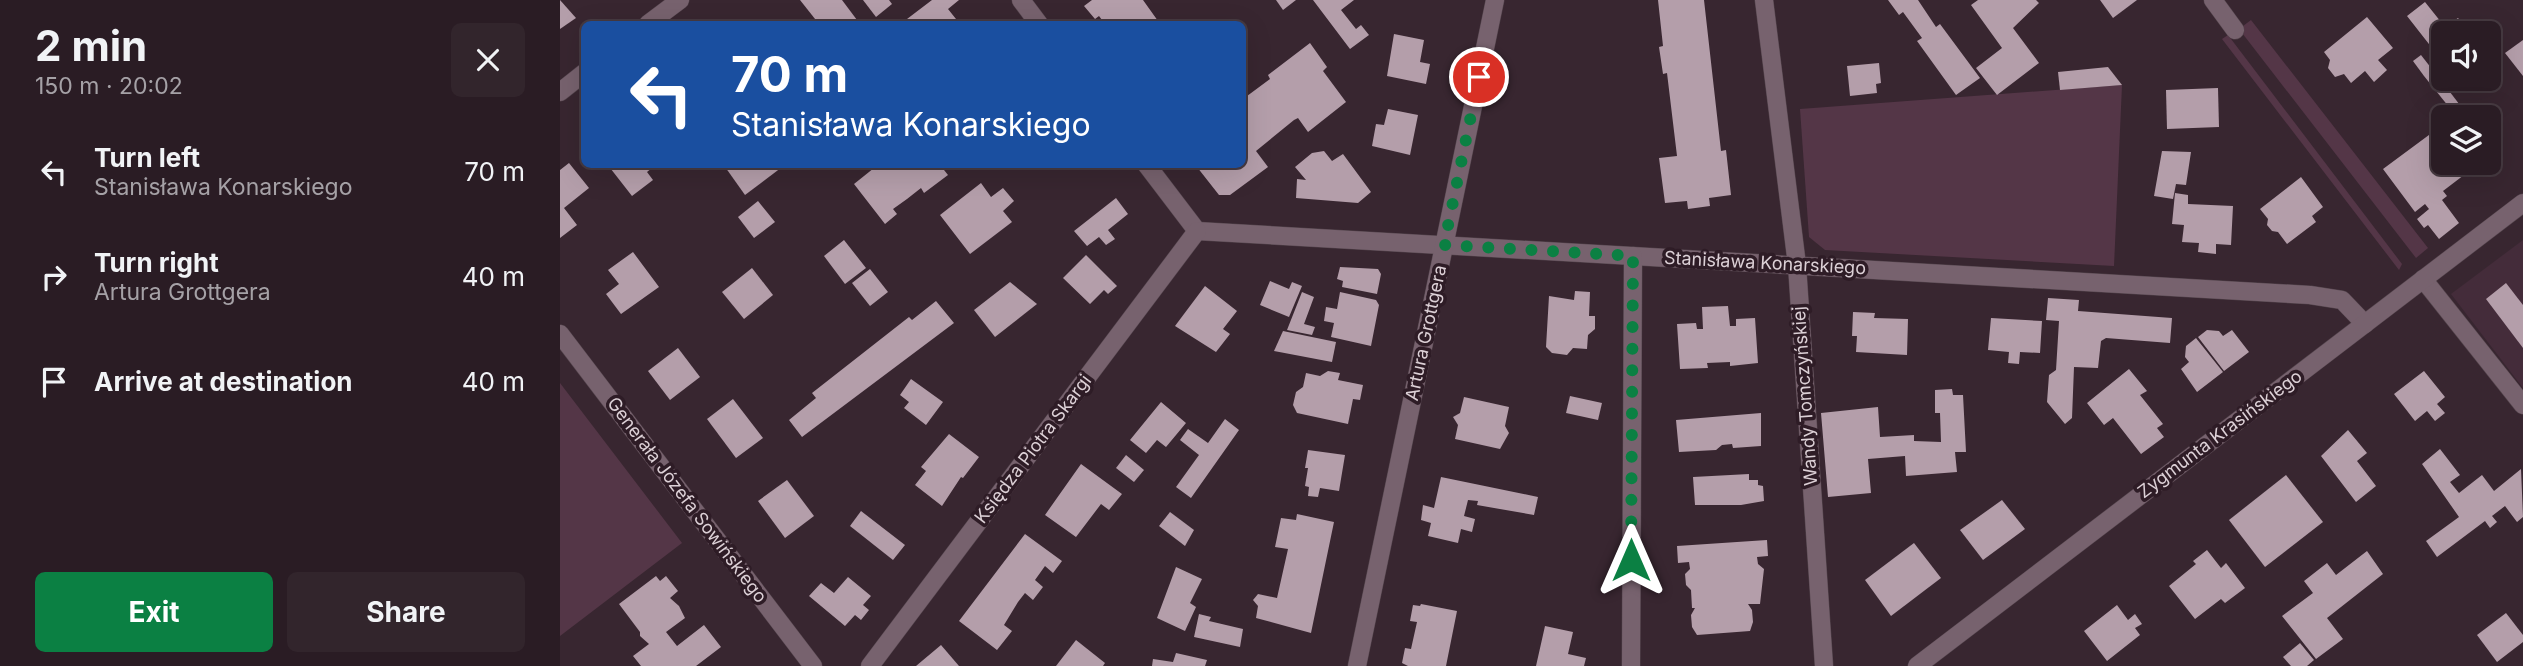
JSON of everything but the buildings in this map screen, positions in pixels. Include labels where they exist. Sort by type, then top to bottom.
[{"type":"street","points":[[652,21],[680,0]]},
{"type":"street","points":[[1021,0],[1038,21]]},
{"type":"street","name":"Artura Grottgera","points":[[1357,666],[1495,0]]},
{"type":"street","points":[[2213,0],[2235,30]]},
{"type":"street","name":"Wandy Tomczyńskiej","points":[[1764,1],[1797,265],[1824,666]]},
{"type":"street","points":[[560,92],[581,75]]},
{"type":"street","points":[[1149,168],[1197,231]]},
{"type":"street","name":"Zygmunta Krasińskiego","points":[[1917,666],[2523,202]]},
{"type":"street","name":"Stanisława Konarskiego","points":[[1197,231],[2310,295],[2342,300],[2365,324]]},
{"type":"street","name":"Księdza Piotra Skargi","points":[[870,666],[1197,231]]},
{"type":"street","points":[[1630,666],[1633,256]]},
{"type":"street","points":[[2423,279],[2523,405]]},
{"type":"street","name":"Generała Józefa Sowińskiego","points":[[560,334],[813,666]]},
{"type":"shaded area","points":[[2251,20],[2428,248],[2416,258],[2239,29]]},
{"type":"shaded area","points":[[2228,35],[2402,264],[2399,270],[2222,39]]},
{"type":"shaded area","points":[[2122,85],[2114,266],[1825,250],[1809,237],[1800,109]]},
{"type":"shaded area","points":[[2523,240],[2523,388],[2451,294]]},
{"type":"shaded area","points":[[560,383],[682,543],[560,636]]},
{"type":"route","points":[[1479,77],[1444,245],[1633,256],[1631,560]]}]
